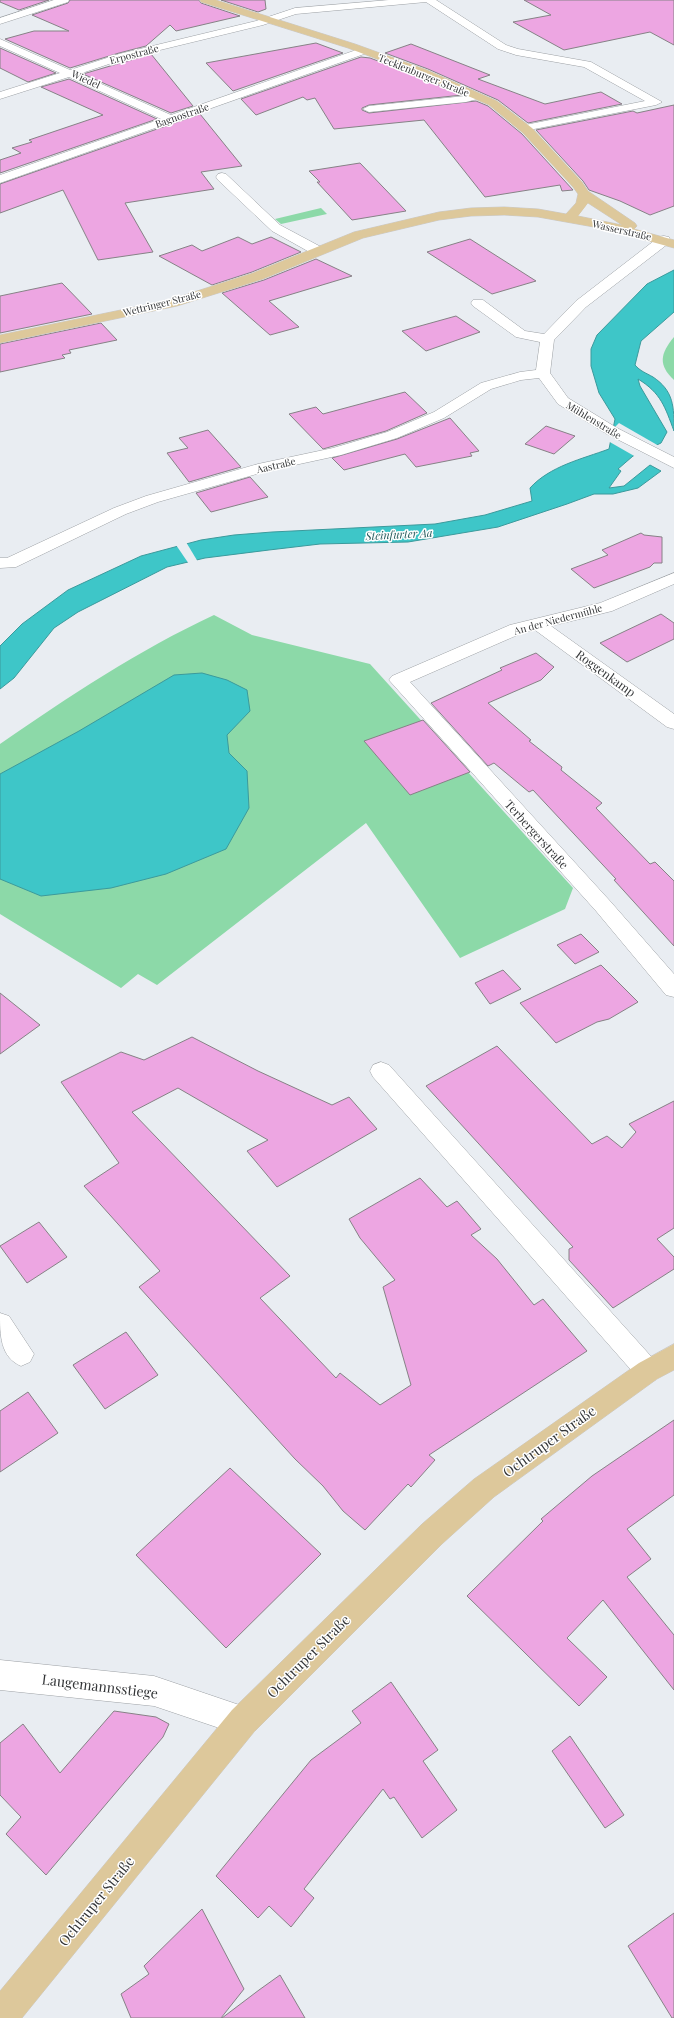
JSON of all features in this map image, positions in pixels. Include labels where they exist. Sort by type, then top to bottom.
[{"type":"main road","name":"Tecklenburger Straße","points":[[205,0],[270,19],[363,51],[477,96],[505,110],[578,185],[584,194],[645,235]]},
{"type":"main road","points":[[570,218],[582,204],[584,194]]},
{"type":"main road","name":"Wettringer Straße","points":[[0,339],[172,302],[258,276],[318,251],[380,229],[439,216],[471,212],[504,211],[570,218]]},
{"type":"main road","name":"Wasserstraße","points":[[570,218],[669,242]]},
{"type":"main road","name":"Ochtruper Straße","points":[[0,2018],[243,1721],[432,1534],[484,1488],[648,1371],[674,1356]]},
{"type":"street","points":[[0,21],[64,0]]},
{"type":"street","name":"Erpostraße","points":[[0,96],[123,56],[270,19],[295,11],[424,0]]},
{"type":"street","points":[[429,0],[502,48],[516,52],[587,64],[626,84],[656,102],[524,128]]},
{"type":"street","name":"Wiedel","points":[[0,42],[71,72],[171,118]]},
{"type":"street","name":"Bagnostraße","points":[[0,179],[363,51]]},
{"type":"street","points":[[369,109],[466,99],[477,96]]},
{"type":"street","points":[[222,177],[276,228],[318,251]]},
{"type":"street","points":[[543,373],[546,339],[581,304],[669,242]]},
{"type":"street","points":[[478,303],[521,334],[546,339]]},
{"type":"street","name":"Mühlenstraße","points":[[543,373],[563,401],[612,431],[672,463]]},
{"type":"street","name":"Aastraße","points":[[5,563],[152,498],[264,467],[336,452],[392,435],[439,415],[486,386],[520,376],[543,373]]},
{"type":"street","name":"An der Niedermühle","points":[[398,680],[516,629],[606,607],[674,578]]},
{"type":"street","name":"Roggenkamp","points":[[538,624],[674,723]]},
{"type":"street","name":"Terbergerstraße","points":[[398,680],[602,906],[674,989]]},
{"type":"street","points":[[381,1070],[648,1371]]},
{"type":"street","points":[[0,1324],[21,1354]]},
{"type":"street","name":"Laugemannsstiege","points":[[0,1675],[154,1691],[243,1721]]},
{"type":"green space","points":[[321,208],[327,214],[281,224],[275,219]]},
{"type":"green space","points":[[674,337],[674,380],[665,369],[663,359],[669,343]]},
{"type":"green space","points":[[214,615],[252,635],[370,664],[573,888],[565,909],[460,958],[366,823],[157,985],[138,974],[121,988],[0,914],[0,744],[104,675],[158,643]]},
{"type":"water","name":"Steinfurter Aa","points":[[674,270],[674,312],[641,341],[635,365],[660,382],[669,394],[674,414],[674,431],[665,408],[657,395],[646,384],[638,379],[640,386],[667,432],[661,443],[633,456],[618,469],[621,471],[609,488],[624,486],[650,465],[661,471],[638,488],[613,494],[594,494],[498,527],[408,542],[320,544],[269,550],[205,558],[167,567],[78,612],[54,628],[14,678],[0,689],[0,646],[22,624],[68,590],[141,556],[201,540],[234,535],[435,524],[485,515],[532,501],[530,488],[538,480],[567,464],[609,449],[615,419],[599,393],[591,366],[591,349],[597,335],[647,284]]},
{"type":"water","points":[[202,673],[227,680],[247,690],[250,711],[227,735],[229,753],[247,771],[249,808],[226,849],[166,874],[111,888],[41,896],[0,879],[0,774],[79,731],[174,675]]},
{"type":"pier","points":[[619,423],[659,446],[636,457],[608,441],[610,432]]},
{"type":"pier","points":[[186,542],[198,562],[189,564],[176,545]]},
{"type":"building","points":[[0,0],[49,0],[19,10],[0,2]]},
{"type":"building","points":[[70,0],[199,0],[201,3],[240,16],[176,31],[170,25],[146,46],[70,68],[5,39],[34,31],[69,31],[32,15],[68,3]]},
{"type":"building","points":[[221,0],[265,0],[266,9],[258,12]]},
{"type":"building","points":[[524,0],[674,0],[674,45],[650,32],[564,50],[513,22],[551,15]]},
{"type":"building","points":[[316,43],[343,53],[233,91],[206,63]]},
{"type":"building","points":[[411,44],[490,75],[478,79],[545,104],[601,92],[622,104],[528,123],[498,100],[428,69],[385,53]]},
{"type":"building","points":[[0,48],[56,73],[28,82],[0,68]]},
{"type":"building","points":[[151,54],[193,106],[171,113],[83,74]]},
{"type":"building","points":[[361,57],[370,58],[418,76],[462,95],[369,105],[362,108],[362,110],[369,113],[476,101],[488,106],[522,134],[573,190],[562,191],[560,185],[485,197],[424,120],[334,129],[315,98],[307,100],[303,97],[256,115],[241,99]]},
{"type":"building","points":[[69,79],[157,119],[0,173],[0,160],[21,153],[12,148],[32,142],[29,140],[103,115],[41,87]]},
{"type":"building","points":[[674,105],[674,206],[650,215],[620,201],[589,190],[583,181],[536,130],[633,111],[637,113]]},
{"type":"building","points":[[200,114],[242,166],[201,172],[214,189],[125,203],[153,252],[98,260],[63,190],[0,213],[0,184]]},
{"type":"building","points":[[360,163],[406,211],[352,220],[317,182],[320,182],[309,171]]},
{"type":"building","points":[[238,237],[252,244],[271,237],[301,252],[252,272],[212,285],[159,256],[192,245],[202,251]]},
{"type":"building","points":[[470,239],[536,281],[492,294],[427,252]]},
{"type":"building","points":[[316,259],[352,276],[269,301],[299,327],[270,335],[222,293],[264,280]]},
{"type":"building","points":[[62,283],[92,314],[0,333],[0,296]]},
{"type":"building","points":[[456,316],[480,332],[426,351],[402,331]]},
{"type":"building","points":[[101,323],[117,340],[69,350],[71,353],[62,355],[65,358],[0,372],[0,344]]},
{"type":"building","points":[[405,392],[427,413],[386,431],[323,449],[289,414],[316,407],[323,414]]},
{"type":"building","points":[[450,418],[479,451],[470,453],[472,456],[416,467],[405,454],[344,470],[332,458],[397,439]]},
{"type":"building","points":[[546,426],[575,436],[554,454],[525,444]]},
{"type":"building","points":[[208,430],[241,467],[189,482],[167,453],[188,448],[179,438]]},
{"type":"building","points":[[250,477],[268,497],[211,512],[196,493]]},
{"type":"building","points":[[641,533],[644,535],[662,537],[662,563],[654,563],[650,567],[594,588],[571,569],[608,555],[602,550]]},
{"type":"building","points":[[661,614],[674,623],[674,639],[627,662],[600,643]]},
{"type":"building","points":[[536,653],[554,667],[541,680],[488,703],[531,740],[529,741],[562,767],[561,770],[602,803],[596,808],[650,864],[655,862],[674,881],[674,946],[614,880],[616,879],[533,790],[529,792],[494,763],[488,766],[431,703],[502,670],[500,668]]},
{"type":"building","points":[[423,720],[470,772],[410,795],[364,741]]},
{"type":"building","points":[[581,934],[599,952],[575,964],[557,945]]},
{"type":"building","points":[[601,965],[638,1002],[609,1019],[597,1022],[556,1043],[520,1003]]},
{"type":"building","points":[[503,970],[521,989],[490,1004],[475,983]]},
{"type":"building","points":[[0,993],[40,1025],[0,1054]]},
{"type":"building","points":[[192,1037],[258,1071],[332,1105],[349,1097],[377,1129],[277,1187],[247,1151],[268,1140],[178,1088],[132,1112],[290,1276],[260,1298],[336,1378],[340,1373],[380,1405],[411,1385],[383,1287],[395,1280],[360,1238],[349,1219],[420,1178],[447,1207],[457,1201],[481,1229],[471,1235],[497,1259],[534,1305],[543,1299],[587,1351],[429,1455],[435,1460],[411,1487],[408,1484],[365,1530],[343,1511],[323,1486],[295,1459],[139,1287],[160,1271],[84,1186],[119,1163],[61,1082],[121,1052],[144,1060]]},
{"type":"building","points":[[497,1046],[592,1144],[607,1136],[622,1148],[636,1132],[629,1124],[674,1101],[674,1228],[657,1239],[674,1257],[674,1269],[613,1308],[569,1260],[569,1249],[573,1247],[426,1086]]},
{"type":"building","points":[[39,1222],[67,1257],[27,1283],[0,1246]]},
{"type":"building","points":[[126,1332],[158,1375],[105,1409],[73,1365]]},
{"type":"building","points":[[28,1392],[58,1433],[0,1472],[0,1411]]},
{"type":"building","points":[[674,1420],[674,1495],[627,1529],[651,1559],[627,1577],[674,1635],[674,1690],[603,1600],[567,1638],[607,1677],[579,1706],[467,1596],[543,1521],[541,1519],[592,1476]]},
{"type":"building","points":[[230,1468],[321,1554],[226,1648],[136,1555]]},
{"type":"building","points":[[391,1682],[438,1750],[423,1761],[457,1810],[422,1838],[394,1797],[390,1799],[383,1789],[304,1889],[314,1898],[291,1927],[269,1906],[258,1918],[216,1876],[311,1760],[361,1723],[352,1711]]},
{"type":"building","points":[[114,1711],[156,1717],[169,1724],[163,1737],[46,1875],[6,1834],[21,1817],[0,1795],[0,1743],[23,1724],[60,1773]]},
{"type":"building","points":[[570,1736],[624,1815],[605,1828],[552,1751]]},
{"type":"building","points":[[202,1909],[244,1989],[221,2018],[131,2018],[121,1994],[149,1974],[144,1966]]},
{"type":"building","points":[[674,1913],[674,2018],[672,2018],[628,1946]]},
{"type":"building","points":[[280,1975],[305,2018],[222,2018],[259,1990]]}]
